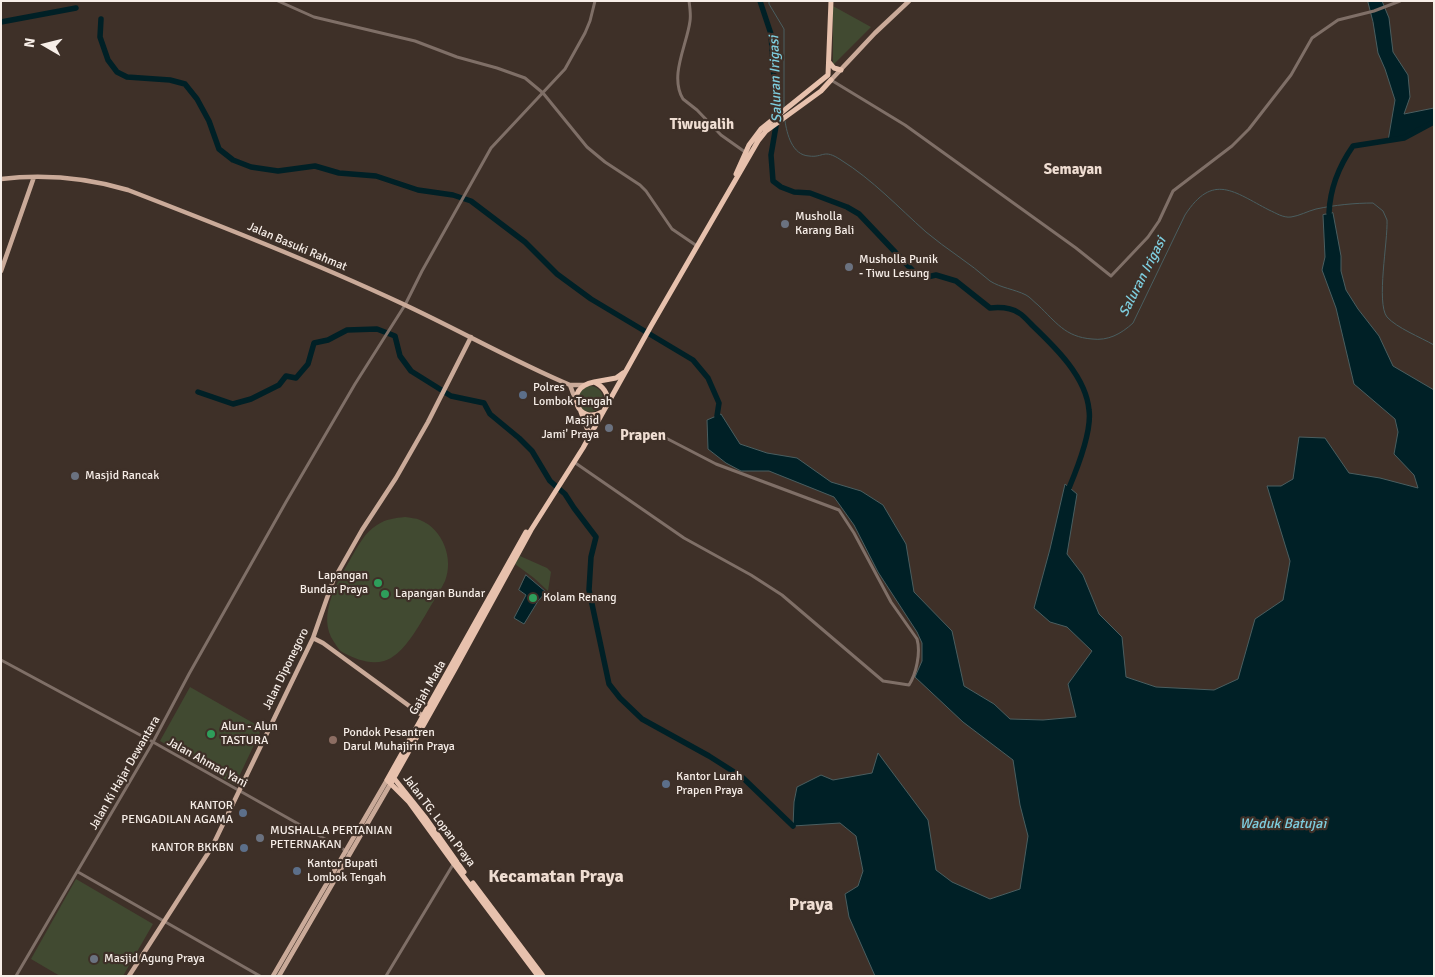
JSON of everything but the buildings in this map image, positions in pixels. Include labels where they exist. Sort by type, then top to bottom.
[{"type":"highway","points":[[787,113],[827,76],[831,1]]},
{"type":"highway","points":[[829,62],[834,68],[841,70]]},
{"type":"highway","points":[[558,484],[574,462],[608,404],[650,325],[725,196],[745,153],[757,133],[821,91],[831,80]]},
{"type":"highway","points":[[696,246],[765,129]]},
{"type":"highway","points":[[553,492],[587,438],[588,431],[576,404],[578,391],[584,385],[622,375],[645,336]]},
{"type":"highway","points":[[594,382],[606,391],[608,404]]},
{"type":"highway","points":[[581,412],[593,416],[604,410]]},
{"type":"highway","name":"Gajah Mada","points":[[393,776],[423,716],[516,548],[553,492]]},
{"type":"highway","name":"Gajah Mada","points":[[389,782],[553,492]]},
{"type":"highway","name":"Jalan TG. Lopan Praya","points":[[393,776],[425,816],[455,862],[538,976]]},
{"type":"highway","name":"Jalan TG. Lopan Praya","points":[[389,782],[409,802],[544,976]]},
{"type":"main road","points":[[831,80],[909,1]]},
{"type":"main road","points":[[1,271],[34,177]]},
{"type":"main road","name":"Jalan Basuki Rahmat","points":[[1,180],[34,177],[75,179],[107,184],[128,190],[262,242],[405,305],[570,385]]},
{"type":"main road","name":"Jalan Diponegoro","points":[[129,976],[206,857],[240,792],[269,726],[313,638],[333,581],[428,422],[471,337]]},
{"type":"main road","points":[[576,399],[570,385],[584,385]]},
{"type":"main road","points":[[313,638],[323,643],[423,716]]},
{"type":"main road","name":"Gajah Mada","points":[[279,976],[389,782]]},
{"type":"main road","name":"Gajah Mada","points":[[273,976],[316,908]]},
{"type":"street","points":[[278,1],[314,17],[415,41],[457,57],[512,72],[532,82],[544,93],[587,147],[605,162],[640,185],[672,229],[696,246]]},
{"type":"street","name":"Jalan Ki Hajar Dewantara","points":[[16,976],[153,742],[189,674],[330,426],[405,305],[491,148],[562,74],[590,21],[595,1]]},
{"type":"street","points":[[688,1],[690,20],[679,71],[680,95],[718,133],[745,153]]},
{"type":"street","points":[[831,80],[909,128],[1070,244],[1111,276],[1148,238],[1173,191],[1232,146],[1249,130],[1291,75],[1312,38],[1338,20],[1374,11],[1400,1]]},
{"type":"street","points":[[574,462],[684,538],[751,575],[782,595],[883,682],[908,686],[915,672],[917,640],[891,602],[854,533],[839,510],[716,464],[662,436]]},
{"type":"street","name":"Jalan Ahmad Yani","points":[[1,660],[153,742],[348,852]]},
{"type":"street","points":[[386,976],[455,862]]},
{"type":"street","points":[[78,872],[260,976]]},
{"type":"green space","points":[[833,6],[871,27],[833,65]]},
{"type":"green space","points":[[590,386],[599,390],[603,399],[599,408],[590,412],[581,408],[577,399],[581,390]]},
{"type":"green space","name":"Lapangan Bundar","points":[[405,517],[418,519],[428,524],[440,537],[447,554],[448,563],[445,581],[414,634],[403,648],[397,654],[384,661],[368,662],[341,651],[334,642],[329,632],[328,610],[335,588],[365,535],[384,521]]},
{"type":"green space","points":[[520,556],[547,568],[551,572],[548,591],[515,564]]},
{"type":"green space","name":"Alun - Alun TASTURA","points":[[190,687],[262,728],[235,785],[160,741]]},
{"type":"green space","points":[[76,879],[153,924],[123,976],[60,976],[31,959]]},
{"type":"water","points":[[1368,1],[1382,1],[1389,18],[1393,52],[1408,75],[1410,97],[1404,114],[1434,108],[1434,122],[1404,138],[1388,141],[1395,100],[1378,53]]},
{"type":"water","name":"Waduk Batujai","points":[[1333,213],[1341,256],[1341,271],[1346,290],[1379,336],[1393,366],[1434,390],[1434,976],[875,976],[849,917],[845,894],[858,886],[863,871],[856,836],[840,823],[793,826],[797,787],[821,775],[833,780],[872,773],[878,753],[928,820],[936,870],[952,882],[990,899],[1020,889],[1028,836],[1020,805],[1013,760],[963,722],[915,677],[922,661],[922,643],[917,632],[878,572],[854,525],[834,497],[769,471],[741,471],[726,463],[708,449],[707,420],[721,414],[740,444],[767,453],[797,458],[831,482],[861,491],[883,505],[906,544],[914,592],[952,631],[964,686],[994,704],[1010,719],[1043,720],[1076,717],[1068,684],[1092,651],[1067,627],[1050,622],[1034,608],[1065,484],[1077,494],[1067,554],[1083,575],[1099,614],[1122,637],[1126,677],[1156,687],[1214,690],[1238,679],[1255,619],[1283,600],[1290,561],[1267,486],[1281,486],[1293,479],[1299,437],[1325,438],[1349,473],[1380,478],[1418,488],[1414,475],[1394,454],[1398,432],[1395,419],[1354,384],[1336,308],[1322,270],[1325,257],[1323,215]]},
{"type":"water","name":"Kolam Renang","points":[[526,575],[546,592],[524,624],[514,618],[526,595],[519,590]]},
{"type":"waterway","points":[[760,1],[771,34],[776,126],[771,155],[773,181],[781,187],[794,192],[810,193],[847,207],[859,214],[914,272],[927,277],[936,275],[956,281],[990,308],[1005,308],[1016,311],[1025,317],[1068,364],[1076,375],[1087,398],[1089,410],[1088,428],[1080,460],[1069,488]]},
{"type":"waterway","name":"Saluran Irigasi","points":[[769,1],[784,29],[784,107]]},
{"type":"waterway","points":[[1,22],[76,8]]},
{"type":"waterway","points":[[101,19],[100,37],[108,60],[117,72],[127,77],[170,80],[185,84],[197,99],[209,121],[219,149],[233,160],[251,167],[278,171],[315,166],[339,173],[376,176],[418,190],[453,195],[471,201],[525,242],[557,274],[591,299],[693,360],[708,378],[719,403],[717,416]]},
{"type":"waterway","name":"Saluran Irigasi","points":[[785,121],[791,143],[798,152],[809,156],[827,154],[835,156],[875,185],[926,232],[990,281],[1028,296],[1062,328],[1083,338],[1103,339],[1114,336],[1133,323],[1185,215],[1195,202],[1205,194],[1215,190],[1234,192],[1277,214],[1288,217],[1330,206],[1373,203],[1383,211],[1387,220],[1382,286],[1382,299],[1387,317],[1403,329],[1434,345]]},
{"type":"waterway","points":[[1329,213],[1336,178],[1353,146],[1404,138],[1434,122]]},
{"type":"waterway","points":[[198,392],[233,404],[251,399],[279,385],[286,376],[296,378],[308,364],[314,343],[328,340],[347,330],[377,329],[395,336],[400,356],[411,371],[451,396],[484,403],[490,414],[532,451],[550,481],[565,494],[596,537],[591,557],[589,590],[609,684],[620,698],[642,719],[709,756],[742,777],[793,826]]},
{"type":"place","name":"Musholla Karang Bali","points":[[785,224]]},
{"type":"place","name":"Musholla Punik - Tiwu Lesung","points":[[849,267]]},
{"type":"place","name":"Polres Lombok Tengah","points":[[523,395]]},
{"type":"place","name":"Masjid Jami' Praya","points":[[609,428]]},
{"type":"place","name":"Masjid Rancak","points":[[75,476]]},
{"type":"place","name":"Lapangan Bundar Praya","points":[[378,583]]},
{"type":"place","name":"Lapangan Bundar","points":[[385,594]]},
{"type":"place","name":"Kolam Renang","points":[[533,598]]},
{"type":"place","name":"Alun - Alun TASTURA","points":[[211,734]]},
{"type":"place","name":"Pondok Pesantren Darul Muhajirin Praya","points":[[333,740]]},
{"type":"place","name":"Kantor Lurah Prapen Praya","points":[[666,784]]},
{"type":"place","name":"KANTOR PENGADILAN AGAMA","points":[[243,813]]},
{"type":"place","name":"MUSHALLA PERTANIAN PETERNAKAN","points":[[260,838]]},
{"type":"place","name":"KANTOR BKKBN","points":[[244,848]]},
{"type":"place","name":"Kantor Bupati Lombok Tengah","points":[[297,871]]},
{"type":"place","name":"Masjid Agung Praya","points":[[94,959]]},
{"type":"district","name":"Tiwugalih","points":[[702,125]]},
{"type":"district","name":"Semayan","points":[[1073,170]]},
{"type":"district","name":"Prapen","points":[[643,436]]},
{"type":"district","name":"Kecamatan Praya","points":[[556,877]]},
{"type":"district","name":"Praya","points":[[811,905]]}]
